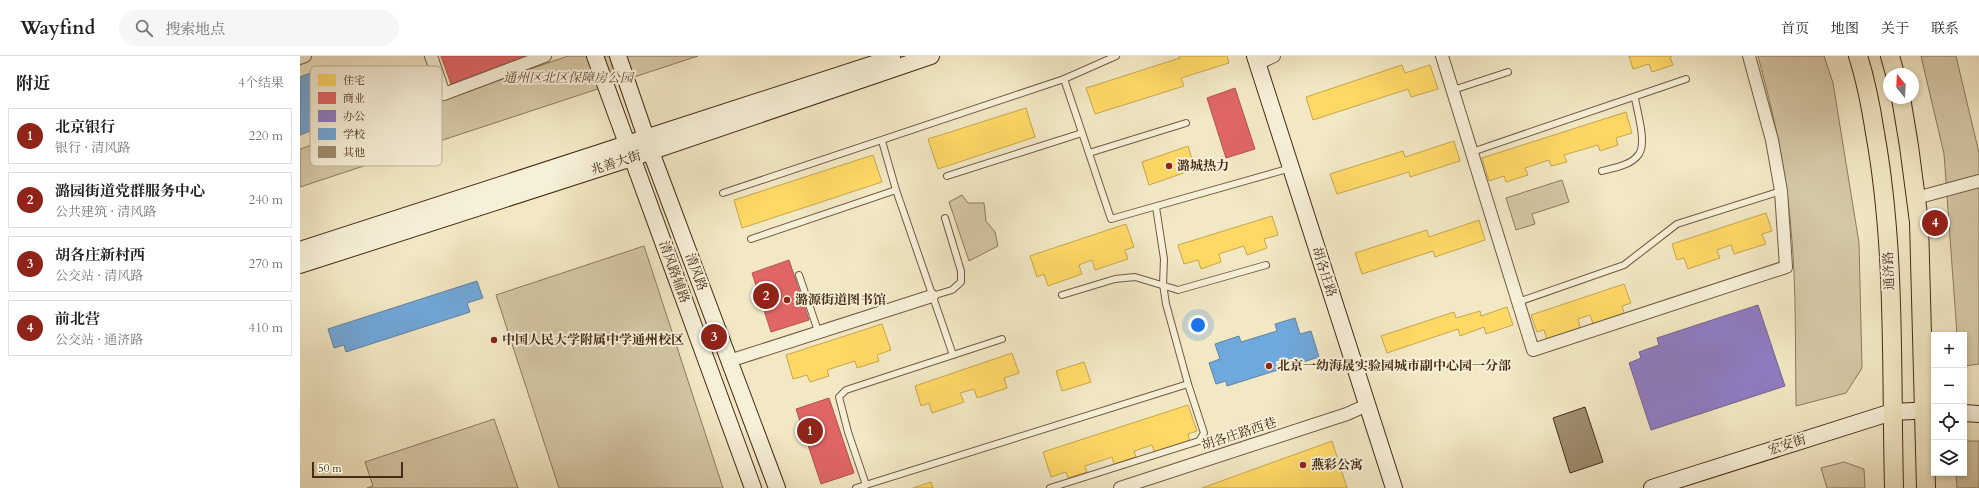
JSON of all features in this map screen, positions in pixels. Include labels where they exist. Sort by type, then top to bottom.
[{"type":"main road","name":"通济路","points":[[1858,56],[1865,78],[1883,174],[1890,262],[1894,488]]},
{"type":"main road","points":[[1890,56],[1893,68]]},
{"type":"main road","points":[[1902,104],[1916,198],[1918,222],[1928,410],[1926,488]]},
{"type":"street","points":[[300,58],[305,56]]},
{"type":"street","points":[[431,56],[434,66]]},
{"type":"street","points":[[442,88],[444,94],[545,56]]},
{"type":"street","name":"清风路辅路","points":[[595,56],[753,488]]},
{"type":"street","name":"清风路","points":[[618,56],[649,145],[777,488]]},
{"type":"street","name":"兆善大街","points":[[649,145],[898,56]]},
{"type":"street","name":"兆善大街","points":[[300,250],[630,151],[931,56]]},
{"type":"street","points":[[1256,60],[1274,56]]},
{"type":"street","points":[[1442,56],[1533,350],[1786,267],[1781,191],[1772,140],[1749,56]]},
{"type":"street","name":"胡各庄路","points":[[1256,60],[1394,488]]},
{"type":"street","name":"兆善大街","points":[[300,265],[630,151]]},
{"type":"street","points":[[1916,198],[1979,181]]},
{"type":"street","points":[[729,361],[818,331],[932,296]]},
{"type":"street","name":"胡各庄路西巷","points":[[1120,488],[1347,414],[1367,405]]},
{"type":"street","name":"宏安街","points":[[1652,488],[1892,412],[1928,410]]},
{"type":"street","points":[[1967,413],[1979,414]]},
{"type":"lane","points":[[723,193],[1064,79],[1116,56]]},
{"type":"lane","points":[[1453,90],[1508,72]]},
{"type":"lane","points":[[1064,79],[1112,219],[1291,168]]},
{"type":"lane","points":[[1472,152],[1635,98],[1686,79]]},
{"type":"lane","points":[[1602,172],[1628,163],[1640,154],[1642,142],[1635,98]]},
{"type":"lane","points":[[1089,153],[1186,123]]},
{"type":"lane","points":[[947,176],[1082,133]]},
{"type":"lane","points":[[882,141],[896,190],[952,355]]},
{"type":"lane","points":[[751,239],[896,190]]},
{"type":"lane","points":[[1518,302],[1624,265],[1677,224],[1781,191]]},
{"type":"lane","points":[[1050,488],[1199,441],[1204,433],[1188,384],[1162,284],[1164,259],[1156,207]]},
{"type":"lane","points":[[932,296],[952,290],[961,282],[961,271],[945,218]]},
{"type":"lane","points":[[1062,295],[1115,279],[1135,278],[1162,284],[1178,290],[1266,265]]},
{"type":"lane","points":[[800,274],[818,331]]},
{"type":"lane","points":[[866,485],[848,432],[839,397],[846,390],[1002,339]]},
{"type":"lane","points":[[856,488],[1188,384]]},
{"type":"green space","name":"通州区北区保障房公园","points":[[568,56],[698,56],[442,140],[442,100]]},
{"type":"green space","points":[[1758,56],[1824,56],[1833,83],[1859,243],[1862,368],[1846,393],[1796,406],[1795,300],[1790,220],[1785,175],[1771,107]]},
{"type":"green space","points":[[1921,56],[1956,56],[1979,153],[1979,364],[1967,366],[1967,332],[1957,332],[1944,154]]},
{"type":"green space","name":"通州区北区保障房公园","points":[[310,146],[310,166],[364,166],[300,187],[300,149]]},
{"type":"green space","points":[[1562,180],[1569,202],[1532,214],[1535,224],[1516,230],[1506,198]]},
{"type":"green space","points":[[962,195],[968,203],[984,203],[986,221],[995,232],[998,246],[969,261],[949,202]]},
{"type":"green space","points":[[644,246],[723,488],[559,488],[496,295]]},
{"type":"green space","points":[[494,419],[518,488],[367,488],[373,486],[365,462]]},
{"type":"green space","points":[[1967,441],[1979,441],[1979,488],[1957,488],[1956,476],[1967,476]]},
{"type":"green space","points":[[1844,462],[1864,469],[1865,488],[1827,488],[1821,468]]},
{"type":"building: 住宅","points":[[1179,56],[1227,56],[1229,63],[1181,78],[1184,86],[1095,114],[1086,88],[1180,58]]},
{"type":"building: 住宅","points":[[1629,56],[1672,56],[1670,57],[1673,65],[1652,72],[1649,64],[1633,69]]},
{"type":"building: 住宅","points":[[1402,65],[1405,73],[1430,65],[1438,89],[1411,97],[1408,89],[1313,120],[1306,97]]},
{"type":"building: 住宅","points":[[1026,108],[1035,137],[938,169],[928,139]]},
{"type":"building: 住宅","points":[[1626,112],[1632,133],[1616,138],[1618,145],[1600,151],[1598,145],[1564,155],[1567,162],[1551,166],[1549,160],[1525,168],[1528,175],[1506,182],[1504,176],[1489,181],[1482,158]]},
{"type":"building: 住宅","points":[[1454,141],[1460,161],[1410,177],[1409,172],[1337,194],[1330,174],[1403,151],[1405,157]]},
{"type":"building: 住宅","name":"潞城热力","points":[[1188,146],[1195,169],[1149,185],[1142,162]]},
{"type":"building: 住宅","points":[[873,155],[882,182],[742,228],[734,200]]},
{"type":"building: 住宅","points":[[1766,213],[1772,231],[1762,234],[1766,244],[1734,254],[1731,245],[1717,250],[1720,258],[1688,269],[1684,258],[1677,260],[1672,244]]},
{"type":"building: 住宅","points":[[1272,216],[1278,235],[1264,239],[1267,248],[1247,255],[1244,246],[1219,254],[1221,262],[1201,269],[1198,260],[1184,264],[1178,245]]},
{"type":"building: 住宅","points":[[1479,220],[1485,240],[1435,257],[1433,251],[1362,274],[1355,253],[1427,230],[1429,237]]},
{"type":"building: 住宅","points":[[1126,224],[1134,247],[1125,250],[1128,259],[1095,270],[1092,260],[1079,265],[1082,274],[1048,286],[1044,274],[1037,277],[1030,256]]},
{"type":"building: 住宅","points":[[1624,284],[1631,303],[1622,306],[1625,316],[1594,327],[1590,315],[1578,319],[1581,331],[1548,342],[1544,330],[1537,332],[1531,315]]},
{"type":"building: 住宅","points":[[1507,307],[1513,325],[1486,334],[1484,327],[1460,336],[1458,329],[1387,353],[1381,336],[1454,312],[1456,318],[1480,311],[1481,316]]},
{"type":"building: 住宅","points":[[882,324],[891,350],[877,355],[879,361],[857,368],[855,361],[827,370],[829,376],[810,382],[807,375],[793,379],[786,355]]},
{"type":"building: 住宅","points":[[1012,353],[1019,373],[1004,378],[1007,388],[977,398],[974,389],[960,393],[964,402],[932,413],[929,403],[921,406],[915,386]]},
{"type":"building: 住宅","points":[[1084,362],[1091,382],[1062,391],[1056,371]]},
{"type":"building: 住宅","points":[[1188,405],[1197,431],[1188,434],[1190,442],[1155,453],[1152,445],[1134,451],[1136,457],[1114,464],[1112,457],[1085,466],[1087,472],[1068,478],[1066,472],[1051,477],[1043,452]]},
{"type":"building: 住宅","name":"燕彩公寓","points":[[1332,441],[1347,488],[1202,488]]},
{"type":"building: 住宅","points":[[931,482],[933,488],[913,488]]},
{"type":"building: 商业","points":[[441,56],[526,56],[451,84]]},
{"type":"building: 商业","points":[[1235,88],[1255,149],[1226,158],[1207,98]]},
{"type":"building: 商业","points":[[789,260],[809,320],[771,332],[752,273]]},
{"type":"building: 商业","points":[[829,398],[854,473],[821,484],[796,409]]},
{"type":"building: 办公","points":[[1758,305],[1785,386],[1651,430],[1629,363],[1641,358],[1639,352],[1659,345],[1657,338]]},
{"type":"building: 学校","points":[[310,73],[310,131],[300,135],[300,77]]},
{"type":"building: 学校","points":[[477,281],[483,298],[467,303],[470,312],[346,352],[344,345],[334,348],[328,329]]},
{"type":"building: 学校","points":[[1295,318],[1300,334],[1311,331],[1319,357],[1227,386],[1226,381],[1216,384],[1209,363],[1220,359],[1215,344],[1239,336],[1241,342],[1277,331],[1275,324]]},
{"type":"building: 其他","points":[[1585,407],[1603,462],[1570,473],[1553,418]]},
{"type":"place","name":"潞城热力","points":[[1169,166]]},
{"type":"place","name":"前北营","points":[[1935,223]]},
{"type":"place","name":"潞园街道党群服务中心","points":[[766,296]]},
{"type":"place","name":"潞源街道图书馆","points":[[787,300]]},
{"type":"place","name":"胡各庄新村西","points":[[714,337]]},
{"type":"place","name":"中国人民大学附属中学通州校区","points":[[494,340]]},
{"type":"place","name":"北京一幼海晟实验园城市副中心园一分部","points":[[1269,366]]},
{"type":"place","name":"北京银行","points":[[810,431]]},
{"type":"place","name":"燕彩公寓","points":[[1303,465]]}]
